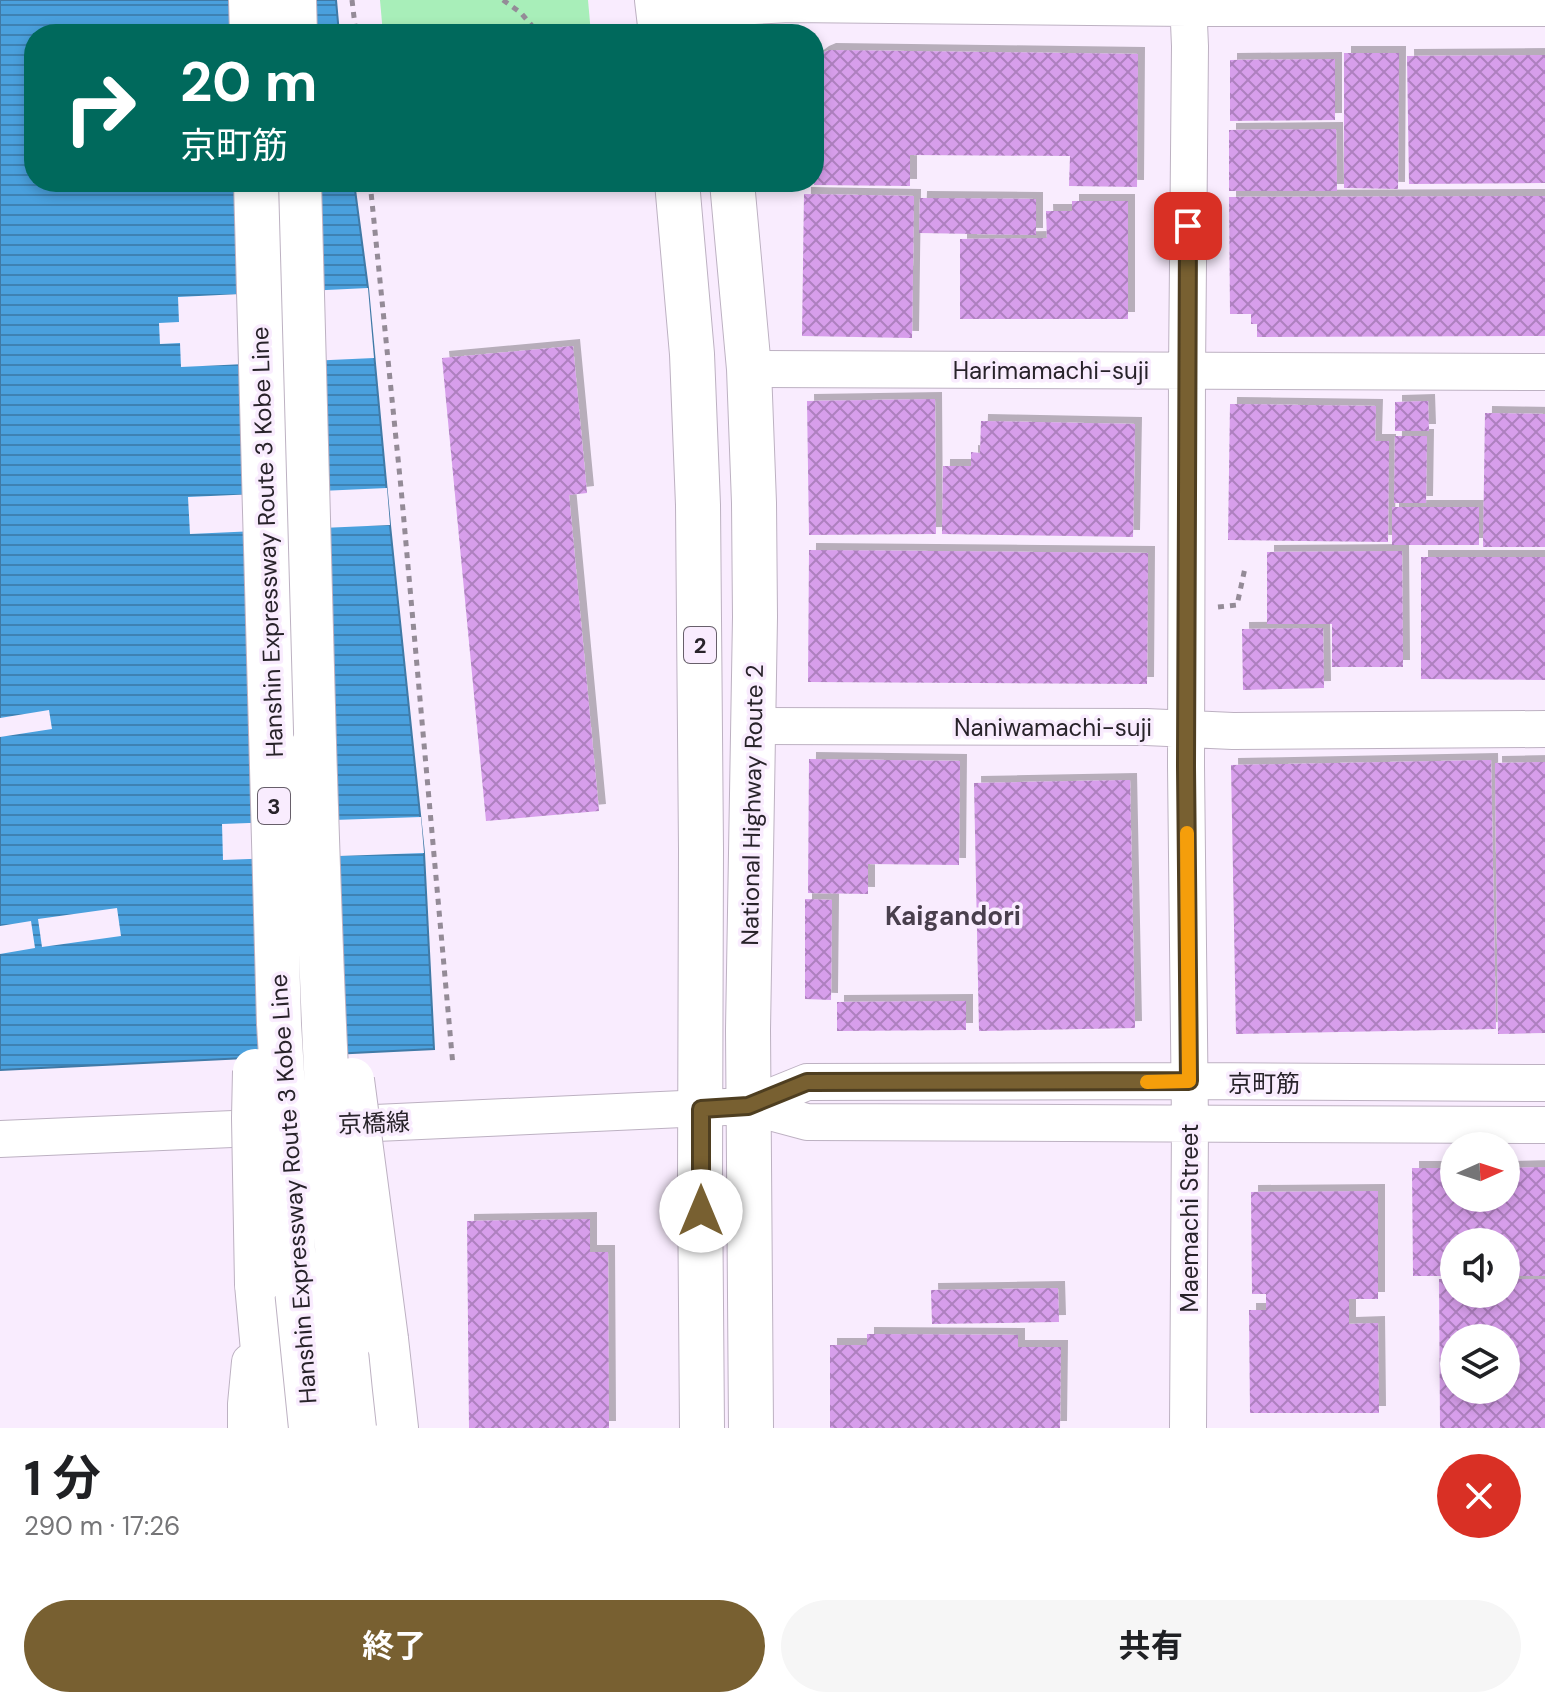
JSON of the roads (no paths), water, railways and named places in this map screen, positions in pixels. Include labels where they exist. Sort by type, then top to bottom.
[{"type":"highway","points":[[251,0],[252,24]]},
{"type":"highway","points":[[294,0],[295,24]]},
{"type":"highway","name":"Hanshin Expressway Route 3 Kobe Line","points":[[257,192],[293,743],[323,1021],[339,1276],[354,1428]]},
{"type":"highway","name":"Hanshin Expressway Route 3 Kobe Line","points":[[299,192],[293,743],[279,1024],[293,1250],[311,1428]]},
{"type":"highway","name":"National Highway Route 2","points":[[678,192],[692,354],[698,505],[702,1428]]},
{"type":"highway","name":"National Highway Route 2","points":[[733,192],[749,369],[754,517],[748,1106],[751,1428]]},
{"type":"highway","name":"3","points":[[270,1428],[257,1284],[254,1118],[257,996],[293,743]]},
{"type":"highway","name":"3","points":[[293,743],[344,1018],[396,1428]]},
{"type":"street","points":[[659,16],[716,14],[789,4],[1545,8]]},
{"type":"street","name":"Maemachi Street","points":[[1188,4],[1188,1428]]},
{"type":"street","name":"Harimamachi-suji","points":[[749,369],[1545,372]]},
{"type":"street","name":"Naniwamachi-suji","points":[[753,726],[1187,728],[1233,731],[1545,729]]},
{"type":"street","name":"京町筋","points":[[701,1109],[748,1106],[807,1082],[1545,1083]]},
{"type":"street","name":"京町筋","points":[[748,1106],[807,1122],[1545,1125]]},
{"type":"street","name":"京橋線","points":[[0,1139],[701,1109]]},
{"type":"street","points":[[246,1428],[257,1284]]},
{"type":"water","points":[[0,0],[336,0],[338,24],[24,24],[24,192],[355,192],[368,288],[424,853],[434,1049],[0,1070]]},
{"type":"district","name":"Kaigandori","points":[[953,916]]}]
